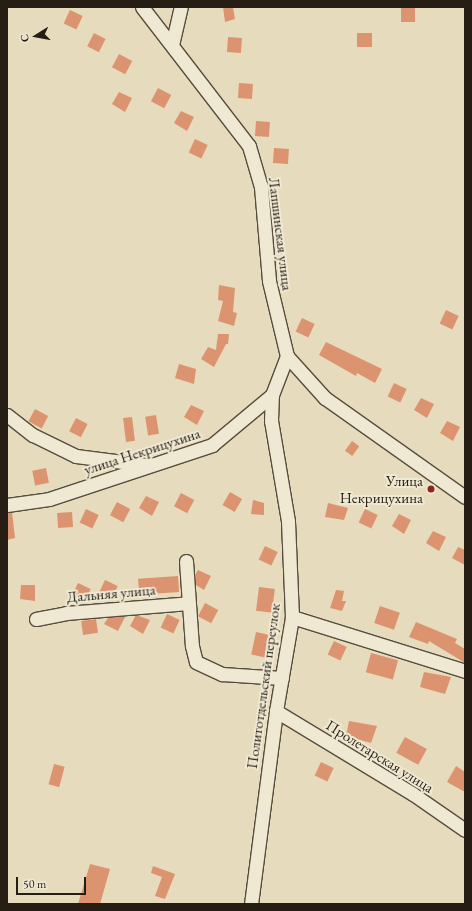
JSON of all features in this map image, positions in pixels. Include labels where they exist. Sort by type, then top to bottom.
[{"type":"street","name":"Лапшинская улица","points":[[142,7],[249,146],[261,187],[269,282],[287,356]]},
{"type":"street","points":[[172,45],[181,7]]},
{"type":"street","points":[[287,356],[325,398],[465,497]]},
{"type":"street","name":"Политотдельский переулок","points":[[251,904],[276,711],[292,617],[288,521],[271,421],[272,395],[287,356]]},
{"type":"street","name":"улица Некрицухина","points":[[7,505],[49,499],[212,445],[272,395]]},
{"type":"street","points":[[7,415],[33,435],[76,456],[150,465]]},
{"type":"street","points":[[186,561],[192,646],[196,662],[222,674],[282,678]]},
{"type":"street","name":"Дальняя улица","points":[[36,618],[66,613],[189,603]]},
{"type":"street","points":[[292,617],[465,671]]},
{"type":"street","name":"Пролетарская улица","points":[[276,711],[413,794],[465,830]]},
{"type":"building","points":[[223,7],[233,7],[235,19],[225,22]]},
{"type":"building","points":[[401,7],[415,7],[415,22],[401,22]]},
{"type":"building","points":[[70,10],[83,16],[76,30],[64,24]]},
{"type":"building","points":[[94,33],[106,39],[99,52],[87,46]]},
{"type":"building","points":[[357,33],[372,33],[372,47],[357,47]]},
{"type":"building","points":[[228,37],[242,38],[241,53],[227,52]]},
{"type":"building","points":[[119,54],[132,61],[125,74],[112,67]]},
{"type":"building","points":[[239,83],[253,84],[252,99],[238,98]]},
{"type":"building","points":[[158,88],[171,95],[164,108],[151,101]]},
{"type":"building","points":[[119,92],[132,98],[125,112],[112,104]]},
{"type":"building","points":[[181,111],[194,117],[187,131],[174,123]]},
{"type":"building","points":[[256,121],[270,122],[269,137],[255,136]]},
{"type":"building","points":[[195,139],[208,145],[201,159],[189,153]]},
{"type":"building","points":[[274,148],[289,149],[288,164],[273,163]]},
{"type":"building","points":[[219,285],[235,288],[233,312],[237,313],[234,326],[218,321],[223,301],[218,300]]},
{"type":"building","points":[[446,310],[459,316],[452,330],[440,324]]},
{"type":"building","points":[[302,318],[315,324],[308,338],[296,332]]},
{"type":"building","points":[[218,334],[229,334],[228,344],[226,344],[214,367],[201,359],[208,347],[216,350]]},
{"type":"building","points":[[326,342],[382,369],[375,383],[357,373],[356,376],[319,355]]},
{"type":"building","points":[[179,364],[196,369],[194,384],[175,378]]},
{"type":"building","points":[[394,383],[407,389],[400,403],[388,397]]},
{"type":"building","points":[[421,398],[434,404],[427,418],[414,410]]},
{"type":"building","points":[[191,405],[204,411],[197,425],[184,417]]},
{"type":"building","points":[[35,409],[48,416],[42,428],[28,421]]},
{"type":"building","points":[[156,415],[159,434],[148,435],[145,417]]},
{"type":"building","points":[[132,417],[135,441],[126,442],[123,418]]},
{"type":"building","points":[[76,418],[88,424],[81,437],[69,431]]},
{"type":"building","points":[[447,421],[460,427],[453,441],[440,433]]},
{"type":"building","points":[[352,441],[359,446],[352,456],[345,451]]},
{"type":"building","points":[[46,468],[49,483],[35,485],[32,471]]},
{"type":"building","points":[[230,492],[242,499],[235,512],[222,505]]},
{"type":"building","points":[[181,493],[194,500],[187,513],[174,506]]},
{"type":"building","points":[[146,496],[159,502],[152,516],[139,508]]},
{"type":"building","points":[[253,500],[264,503],[264,515],[251,514]]},
{"type":"building","points":[[117,502],[130,509],[123,522],[110,515]]},
{"type":"building","points":[[328,503],[348,508],[344,520],[325,517]]},
{"type":"building","points":[[86,509],[99,515],[92,529],[80,523]]},
{"type":"building","points":[[365,509],[378,515],[371,529],[359,523]]},
{"type":"building","points":[[12,512],[15,538],[7,540],[7,513]]},
{"type":"building","points":[[72,512],[73,527],[58,528],[57,513]]},
{"type":"building","points":[[399,514],[411,520],[404,534],[392,526]]},
{"type":"building","points":[[433,531],[446,537],[439,551],[426,543]]},
{"type":"building","points":[[265,546],[278,552],[271,566],[259,560]]},
{"type":"building","points":[[458,547],[465,550],[465,565],[452,558]]},
{"type":"building","points":[[198,570],[211,576],[204,590],[196,585],[195,575]]},
{"type":"building","points":[[178,576],[179,592],[139,595],[138,579]]},
{"type":"building","points":[[105,580],[118,586],[111,600],[99,594]]},
{"type":"building","points":[[78,583],[91,589],[84,603],[72,597]]},
{"type":"building","points":[[21,585],[35,585],[35,601],[20,599]]},
{"type":"building","points":[[259,587],[275,589],[272,613],[256,611]]},
{"type":"building","points":[[336,590],[344,591],[342,601],[346,601],[342,611],[330,608]]},
{"type":"building","points":[[205,603],[218,610],[211,623],[198,616]]},
{"type":"building","points":[[380,606],[400,613],[394,630],[374,623]]},
{"type":"building","points":[[167,614],[180,620],[173,634],[161,628]]},
{"type":"building","points":[[136,615],[150,620],[143,634],[130,626]]},
{"type":"building","points":[[125,617],[118,631],[104,624],[108,618]]},
{"type":"building","points":[[96,619],[98,633],[83,635],[81,621]]},
{"type":"building","points":[[416,622],[457,639],[455,643],[465,649],[465,663],[429,641],[428,644],[409,637]]},
{"type":"building","points":[[256,632],[270,635],[265,657],[251,654]]},
{"type":"building","points":[[334,641],[347,647],[340,661],[328,655]]},
{"type":"building","points":[[371,653],[398,660],[393,680],[366,672]]},
{"type":"building","points":[[424,672],[451,677],[445,694],[420,687]]},
{"type":"building","points":[[349,721],[377,726],[371,743],[346,736]]},
{"type":"building","points":[[405,737],[427,749],[418,765],[396,753]]},
{"type":"building","points":[[321,762],[334,768],[327,782],[315,776]]},
{"type":"building","points":[[54,764],[65,767],[59,787],[49,784]]},
{"type":"building","points":[[456,766],[465,772],[465,792],[447,782]]},
{"type":"building","points":[[90,864],[110,869],[100,904],[78,904]]},
{"type":"building","points":[[153,866],[175,874],[165,899],[155,896],[162,877],[151,873]]},
{"type":"place","name":"Улица Некрицухина","points":[[431,489]]}]
